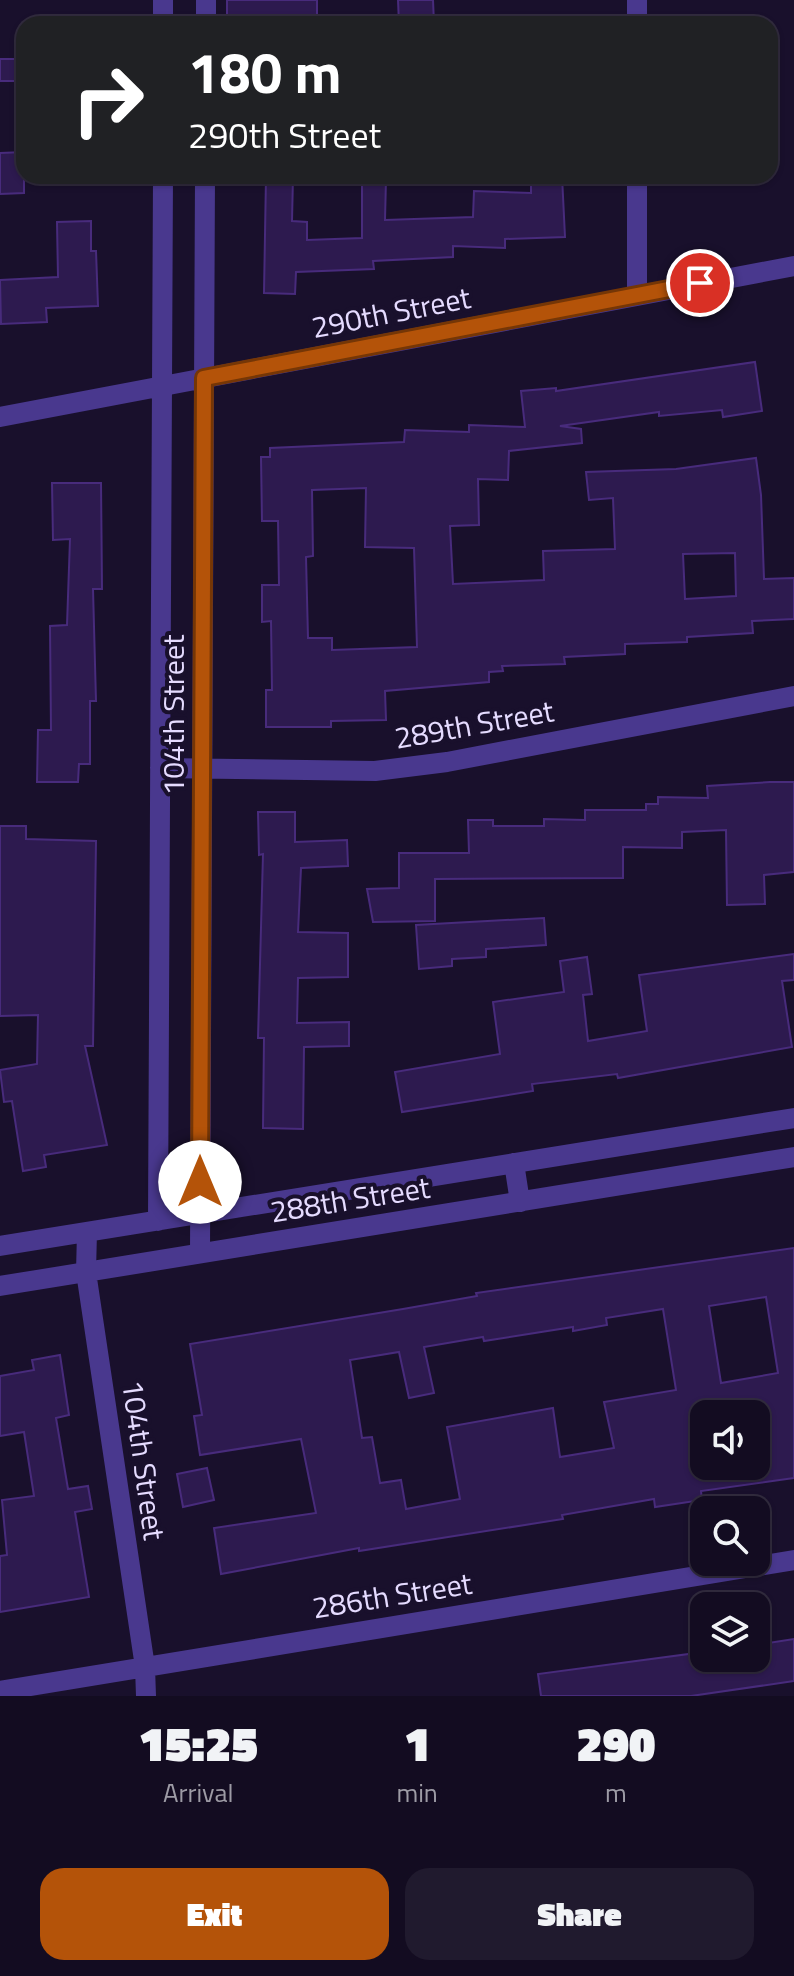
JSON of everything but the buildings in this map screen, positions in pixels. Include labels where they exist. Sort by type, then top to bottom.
[{"type":"street","name":"104th Street","points":[[158,1221],[163,184]]},
{"type":"street","name":"104th Street","points":[[200,1253],[205,184]]},
{"type":"street","points":[[637,184],[637,295]]},
{"type":"street","name":"290th Street","points":[[0,417],[794,266]]},
{"type":"street","name":"289th Street","points":[[160,768],[375,771],[447,762],[794,696]]},
{"type":"street","name":"288th Street","points":[[0,1246],[794,1118]]},
{"type":"street","name":"288th Street","points":[[0,1286],[794,1157]]},
{"type":"street","points":[[514,1163],[520,1202]]},
{"type":"street","name":"104th Street","points":[[87,1232],[86,1272],[145,1667],[146,1696]]},
{"type":"street","name":"286th Street","points":[[0,1691],[794,1560]]},
{"type":"route","points":[[200,1182],[204,378],[700,283]]}]
